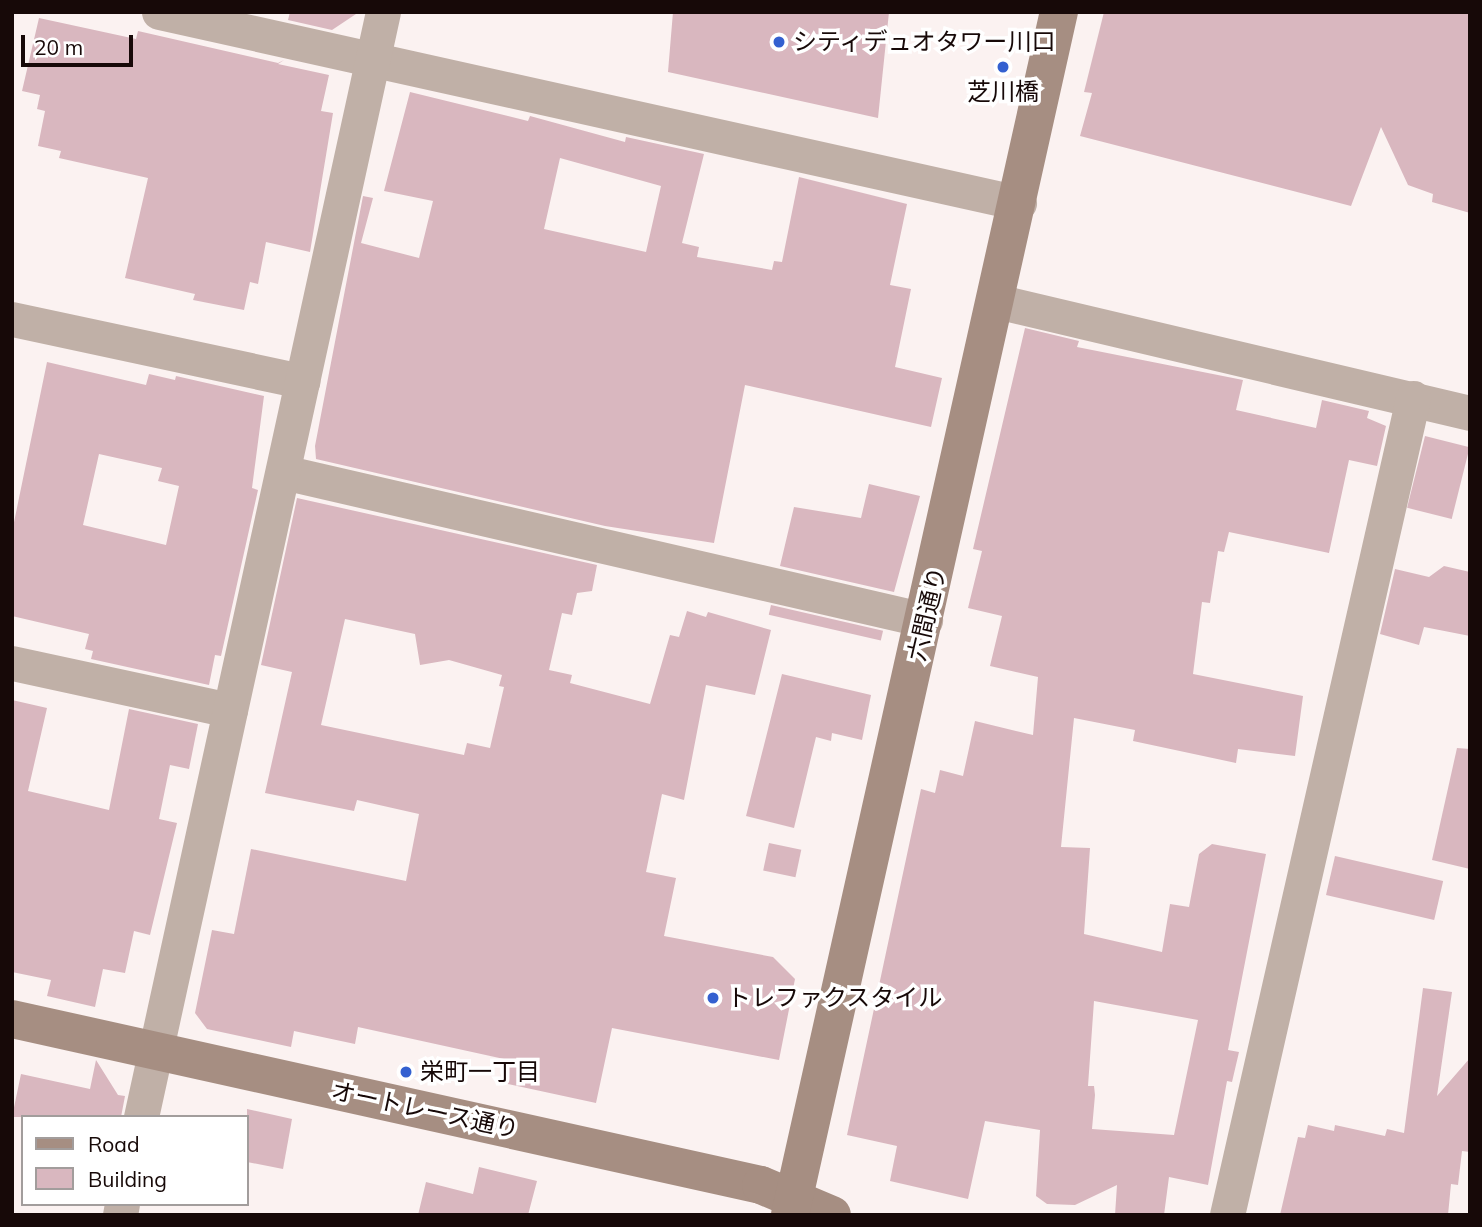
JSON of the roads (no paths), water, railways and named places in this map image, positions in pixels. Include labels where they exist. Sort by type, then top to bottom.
[{"type":"street","points":[[159,12],[1019,203]]},
{"type":"street","points":[[141,1115],[383,12]]},
{"type":"street","name":"六間通り","points":[[792,1207],[926,620],[1059,12]]},
{"type":"street","points":[[996,301],[1470,413]]},
{"type":"street","points":[[12,319],[302,381]]},
{"type":"street","points":[[1227,1215],[1413,398]]},
{"type":"street","points":[[283,472],[926,620]]},
{"type":"street","points":[[12,663],[230,710]]},
{"type":"street","name":"オートレース通り","points":[[12,1019],[761,1185],[792,1207],[832,1215]]},
{"type":"place","name":"シティデュオタワー川口","points":[[779,42]]},
{"type":"place","name":"芝川橋","points":[[1003,67]]},
{"type":"place","name":"トレファクスタイル","points":[[713,998]]},
{"type":"place","name":"栄町一丁目","points":[[406,1072]]}]
